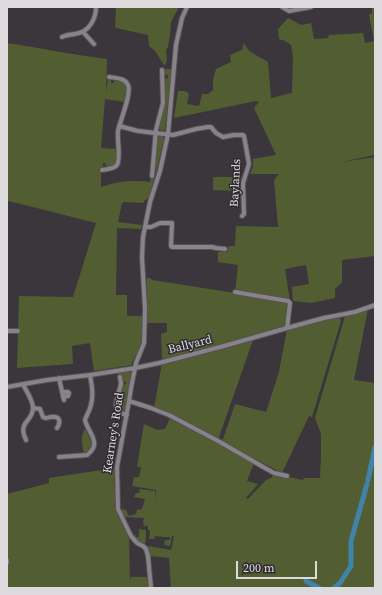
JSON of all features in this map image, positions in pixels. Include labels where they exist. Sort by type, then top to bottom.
[{"type":"street","points":[[62,37],[83,32],[92,23],[96,13],[96,7]]},
{"type":"street","name":"Kearney's Road","points":[[151,588],[146,549],[137,543],[131,536],[118,507],[117,467],[136,363],[144,343],[145,309],[142,257],[143,237],[150,202],[160,171],[168,134],[176,44],[182,18],[187,7]]},
{"type":"street","points":[[282,7],[289,11],[311,7]]},
{"type":"street","points":[[83,32],[94,44]]},
{"type":"street","points":[[152,176],[156,133],[163,103],[162,70]]},
{"type":"street","points":[[104,168],[114,167],[119,160],[117,139],[129,88],[124,80],[114,80],[109,77]]},
{"type":"street","points":[[119,126],[138,131],[168,134]]},
{"type":"street","name":"Baylands","points":[[168,134],[173,135],[208,127],[223,137],[239,134],[244,136],[249,164],[243,183],[244,214],[242,216]]},
{"type":"street","points":[[145,227],[151,227],[160,223],[177,223]]},
{"type":"street","points":[[172,223],[172,247],[212,247],[225,249]]},
{"type":"street","points":[[235,292],[288,301],[290,303],[288,328]]},
{"type":"street","name":"Ballyard","points":[[7,386],[90,375],[159,363],[324,318],[355,312],[375,306]]},
{"type":"street","points":[[7,331],[18,332]]},
{"type":"street","points":[[58,457],[88,455],[94,448],[94,438],[85,420],[85,417],[90,410],[93,393],[90,375]]},
{"type":"street","points":[[120,377],[123,384],[116,407],[120,413],[127,415]]},
{"type":"street","points":[[60,378],[62,392],[69,393],[68,396],[63,399]]},
{"type":"street","points":[[23,384],[33,408],[33,411],[23,428],[24,440]]},
{"type":"street","points":[[130,402],[169,415],[270,471],[287,476]]},
{"type":"street","points":[[33,408],[40,409],[43,417],[45,418],[58,418],[60,422],[57,428]]},
{"type":"green space","points":[[116,7],[179,7],[171,22],[168,47],[166,50],[167,61],[165,65],[155,51],[149,46],[148,35],[115,27]]},
{"type":"green space","points":[[372,7],[375,7],[375,155],[341,162],[375,157],[375,256],[342,260],[342,282],[335,289],[335,298],[311,303],[293,301],[292,287],[309,284],[306,265],[285,269],[290,302],[288,326],[162,360],[161,334],[167,332],[167,323],[145,323],[147,278],[235,293],[238,265],[218,262],[218,252],[227,252],[229,246],[235,246],[236,226],[278,227],[274,180],[279,174],[250,174],[253,167],[253,159],[276,155],[254,108],[259,102],[256,101],[174,118],[178,91],[186,91],[189,94],[187,104],[199,106],[202,94],[208,94],[213,90],[213,80],[216,69],[231,62],[230,55],[242,50],[244,43],[249,51],[268,62],[271,98],[292,93],[293,57],[291,45],[279,39],[278,29],[288,18],[301,25],[311,23],[314,39],[328,38],[329,35],[363,33],[365,43],[374,41],[369,15],[372,13]]},
{"type":"green space","points":[[7,43],[107,59],[106,93],[108,78],[111,79],[111,83],[114,83],[115,79],[121,81],[127,88],[124,102],[105,99],[101,148],[116,149],[117,159],[115,164],[110,166],[106,166],[105,163],[103,163],[103,167],[101,168],[101,187],[114,183],[137,181],[150,182],[151,178],[153,178],[153,173],[156,171],[154,168],[157,138],[162,136],[164,138],[157,169],[149,198],[143,203],[122,203],[118,222],[142,225],[141,229],[117,228],[116,295],[127,295],[127,316],[143,316],[142,342],[131,365],[94,371],[90,343],[72,346],[73,364],[17,368],[19,296],[73,297],[96,223],[7,201]]},
{"type":"green space","points":[[163,69],[172,69],[165,130],[162,131],[158,125],[165,100],[164,80],[168,78],[168,75],[164,75]]},
{"type":"green space","points":[[213,177],[243,177],[241,181],[241,191],[213,190]]},
{"type":"green space","points":[[368,309],[354,380],[375,383],[375,588],[171,588],[169,558],[149,556],[148,546],[171,550],[174,536],[172,536],[170,546],[164,545],[165,540],[170,540],[170,537],[155,536],[154,539],[149,539],[150,531],[148,530],[148,526],[145,526],[143,523],[144,518],[125,517],[121,510],[126,510],[129,516],[136,514],[137,510],[142,509],[145,499],[134,497],[135,494],[140,492],[139,489],[155,491],[155,500],[156,490],[132,486],[134,477],[139,477],[141,467],[137,467],[144,424],[157,430],[165,429],[170,418],[254,463],[247,481],[258,484],[246,498],[248,499],[266,480],[271,478],[274,474],[303,480],[304,478],[320,478],[321,434],[315,418],[345,316]]},
{"type":"green space","points":[[339,317],[341,321],[312,417],[309,416],[282,473],[222,442],[235,404],[266,412],[279,372],[287,329]]},
{"type":"green space","points":[[253,340],[218,440],[154,408],[162,363]]},
{"type":"green space","points":[[131,371],[131,374],[127,405],[124,413],[119,410],[117,405],[123,385],[126,384],[126,382],[122,382],[118,376],[118,372]]},
{"type":"green space","points":[[85,429],[92,442],[92,446],[84,453],[82,438]]},
{"type":"green space","points":[[115,468],[114,478],[116,509],[129,538],[130,582],[131,577],[147,577],[150,588],[8,588],[7,494],[49,483],[49,478]]},
{"type":"green space","points":[[138,529],[146,530],[145,544],[139,542],[132,536],[136,535],[136,537],[139,537]]},
{"type":"waterway","points":[[368,480],[375,447]]},
{"type":"waterway","points":[[334,588],[340,583],[351,566],[351,541],[367,484]]},
{"type":"waterway","points":[[306,581],[319,588]]}]
